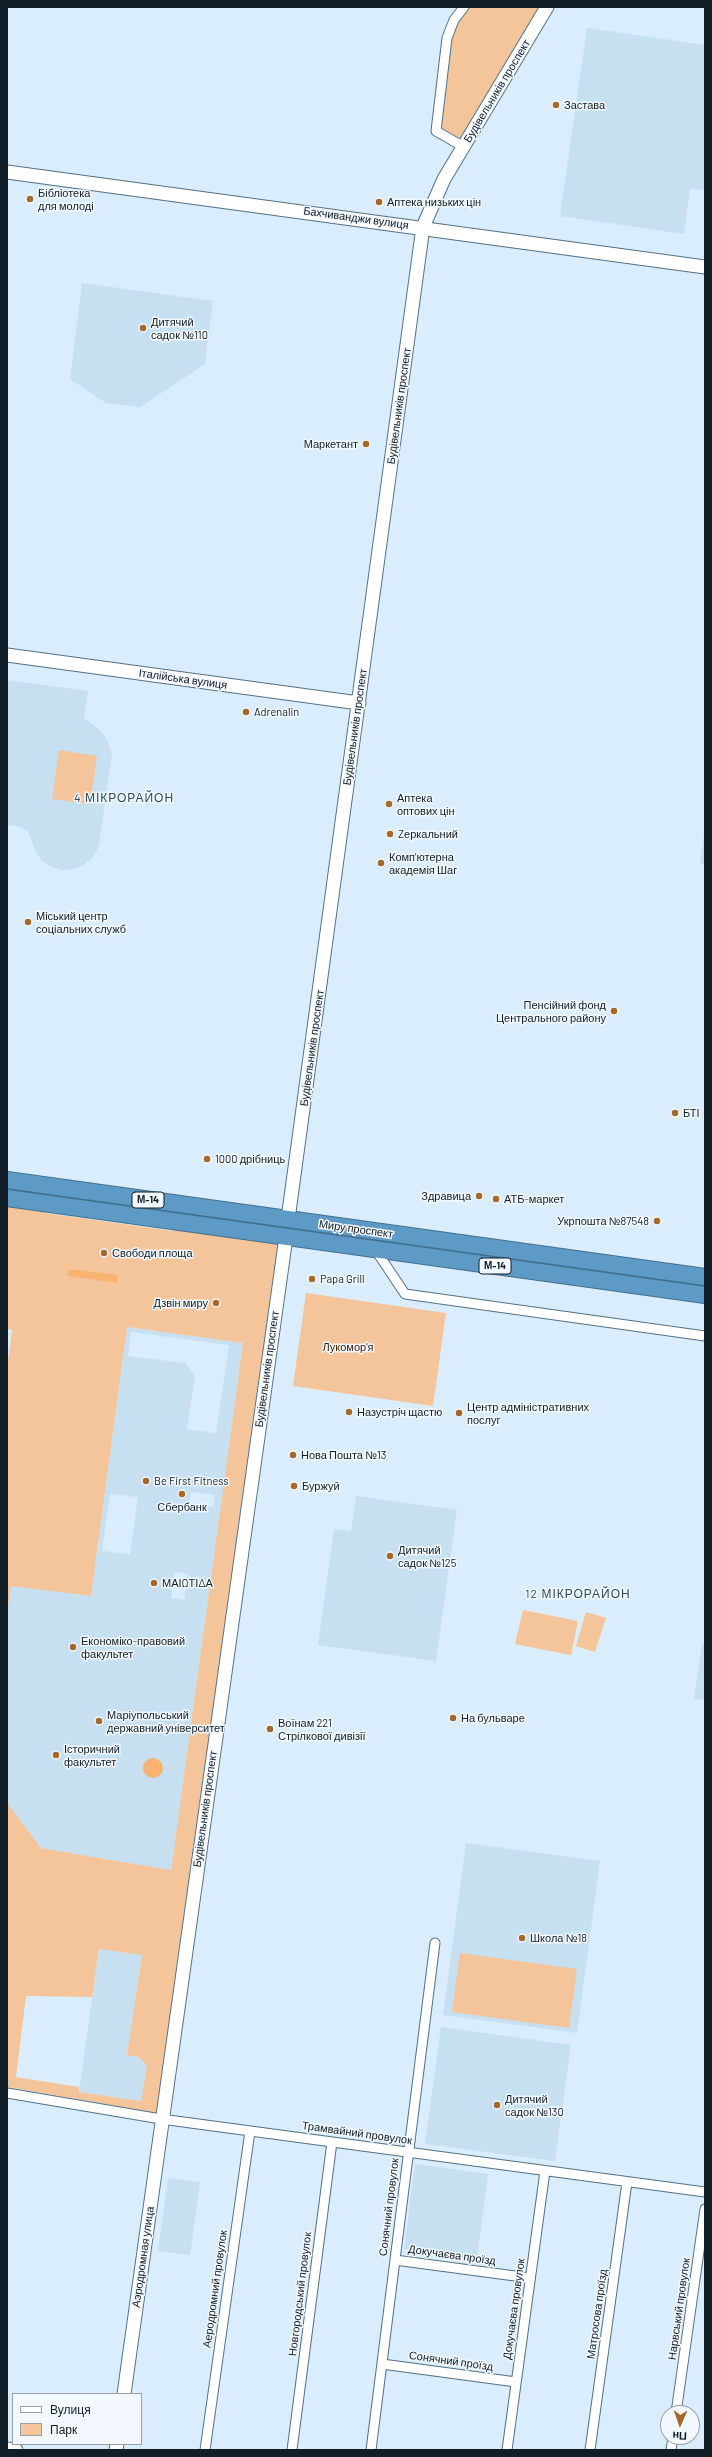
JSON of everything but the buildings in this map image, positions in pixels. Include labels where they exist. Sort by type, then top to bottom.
[{"type":"highway","name":"Миру проспект","points":[[7,1180],[705,1277]]},
{"type":"highway","name":"Миру проспект","points":[[7,1198],[705,1295]]},
{"type":"highway","name":"Будівельників проспект","points":[[286,1237],[288,1219]]},
{"type":"main road","name":"Будівельників проспект","points":[[288,1219],[423,227],[438,190],[547,7]]},
{"type":"main road","name":"Бахчиванджи вулиця","points":[[7,172],[423,227],[705,267]]},
{"type":"main road","name":"Італійська вулиця","points":[[7,655],[358,703]]},
{"type":"main road","name":"Будівельників проспект","points":[[162,2119],[286,1237]]},
{"type":"main road","name":"Аэродромная улица","points":[[124,2393],[162,2119]]},
{"type":"main road","points":[[7,2449],[16,2450]]},
{"type":"street","points":[[464,7],[454,20],[447,38],[436,131],[464,147]]},
{"type":"street","points":[[375,1249],[405,1294],[705,1336]]},
{"type":"street","name":"Сонячний провулок","points":[[371,2450],[435,1943]]},
{"type":"street","name":"Трамвайний провулок","points":[[7,2093],[162,2119],[705,2192]]},
{"type":"street","name":"Аеродромний провулок","points":[[205,2450],[250,2131]]},
{"type":"street","name":"Новгородський провулок","points":[[292,2450],[332,2142]]},
{"type":"street","name":"Докучаєва провулок","points":[[507,2450],[545,2171]]},
{"type":"street","name":"Матросова проїзд","points":[[590,2450],[627,2182]]},
{"type":"street","name":"Нарвський провулок","points":[[677,2405],[705,2209]]},
{"type":"street","name":"Докучаєва проїзд","points":[[395,2260],[530,2278]]},
{"type":"street","name":"Сонячний проїзд","points":[[382,2364],[516,2382]]},
{"type":"shaded area","name":"Застава","points":[[587,28],[705,45],[705,190],[690,189],[684,234],[560,216]]},
{"type":"shaded area","name":"Дитячий садок №110","points":[[82,283],[213,301],[205,364],[140,407],[106,403],[70,379]]},
{"type":"shaded area","points":[[7,680],[88,691],[84,718],[102,732],[112,753],[99,845],[94,856],[85,864],[75,869],[63,870],[51,867],[41,860],[35,850],[28,831],[21,827],[7,825]]},
{"type":"shaded area","points":[[705,825],[705,865],[700,864]]},
{"type":"shaded area","points":[[69,1269],[118,1275],[117,1283],[68,1276]]},
{"type":"shaded area","name":"Маріупольський державний університет","points":[[127,1327],[243,1343],[171,1870],[41,1848],[7,1803],[7,1615],[11,1585],[91,1596]],"holes":[[[131,1332],[229,1345],[216,1433],[187,1429],[195,1376],[185,1363],[128,1356]],[[191,1492],[215,1495],[213,1507],[189,1504]],[[110,1494],[138,1497],[130,1554],[102,1551]],[[175,1572],[188,1574],[184,1600],[171,1598]]]},
{"type":"shaded area","name":"Дитячий садок №125","points":[[356,1496],[457,1510],[436,1661],[318,1645],[334,1529],[351,1531]]},
{"type":"shaded area","points":[[705,1642],[705,1700],[694,1699],[702,1644]]},
{"type":"shaded area","points":[[153,1758],[160,1761],[163,1768],[160,1775],[153,1778],[146,1775],[143,1768],[146,1761]]},
{"type":"shaded area","name":"Школа №18","points":[[466,1843],[600,1861],[577,2033],[443,2015]]},
{"type":"shaded area","points":[[99,1949],[142,1955],[127,2055],[138,2057],[147,2065],[141,2101],[79,2092]]},
{"type":"shaded area","name":"Дитячий садок №130","points":[[441,2027],[571,2045],[555,2161],[425,2144]]},
{"type":"shaded area","points":[[415,2164],[488,2174],[477,2259],[404,2249]]},
{"type":"shaded area","points":[[168,2178],[200,2182],[190,2255],[158,2251]]},
{"type":"green space","points":[[469,7],[542,7],[462,140],[440,127],[451,39],[455,27]]},
{"type":"green space","points":[[59,750],[97,756],[90,804],[52,799]]},
{"type":"green space","points":[[7,1204],[45,1211],[45,1213],[173,1231],[174,1227],[280,1242],[157,2113],[7,2087],[7,1803],[41,1848],[171,1870],[243,1343],[127,1327],[91,1596],[11,1586],[7,1615],[7,1369],[12,1330],[7,1329]],"holes":[[[99,1949],[142,1955],[127,2055],[138,2057],[147,2065],[141,2101],[79,2092],[79,2087],[16,2077],[26,1996],[92,1997]]]},
{"type":"green space","name":"Лукомор'я","points":[[306,1293],[446,1313],[433,1406],[293,1386]]},
{"type":"green space","points":[[523,1610],[578,1621],[571,1655],[515,1644]]},
{"type":"green space","points":[[586,1612],[606,1618],[595,1652],[576,1646]]},
{"type":"green space","points":[[460,1953],[577,1969],[569,2028],[452,2012]]},
{"type":"place","name":"Застава","points":[[556,105]]},
{"type":"place","name":"Бібліотека для молоді","points":[[30,199]]},
{"type":"place","name":"Аптека низьких цін","points":[[379,202]]},
{"type":"place","name":"Дитячий садок №110","points":[[143,328]]},
{"type":"place","name":"Маркетант","points":[[366,444]]},
{"type":"place","name":"Adrenalin","points":[[246,712]]},
{"type":"place","name":"Аптека оптових цін","points":[[389,804]]},
{"type":"place","name":"Zеркальний","points":[[390,834]]},
{"type":"place","name":"Комп'ютерна академія Шаг","points":[[381,863]]},
{"type":"place","name":"Міський центр соціальних служб","points":[[28,922]]},
{"type":"place","name":"Пенсійний фонд Центрального району","points":[[614,1011]]},
{"type":"place","name":"БТІ","points":[[675,1113]]},
{"type":"place","name":"1000 дрібниць","points":[[207,1159]]},
{"type":"place","name":"Здравица","points":[[479,1196]]},
{"type":"place","name":"АТБ-маркет","points":[[496,1199]]},
{"type":"place","name":"Укрпошта №87548","points":[[657,1221]]},
{"type":"place","name":"Свободи площа","points":[[104,1253]]},
{"type":"place","name":"Papa Grill","points":[[312,1279]]},
{"type":"place","name":"Дзвін миру","points":[[216,1303]]},
{"type":"place","name":"Назустріч щастю","points":[[349,1412]]},
{"type":"place","name":"Центр адміністративних послуг","points":[[459,1413]]},
{"type":"place","name":"Нова Пошта №13","points":[[293,1455]]},
{"type":"place","name":"Be First Fitness","points":[[146,1481]]},
{"type":"place","name":"Буржуӣ","points":[[294,1486]]},
{"type":"place","name":"Сбербанк","points":[[182,1494]]},
{"type":"place","name":"Дитячий садок №125","points":[[390,1556]]},
{"type":"place","name":"ΜΑΙΩΤΙΔΑ","points":[[154,1583]]},
{"type":"place","name":"Економіко-правовий факультет","points":[[73,1647]]},
{"type":"place","name":"На бульваре","points":[[453,1718]]},
{"type":"place","name":"Маріупольський державний університет","points":[[99,1721]]},
{"type":"place","name":"Воїнам 221 Стрілкової дивізії","points":[[270,1729]]},
{"type":"place","name":"Історичний факультет","points":[[56,1755]]},
{"type":"place","name":"Школа №18","points":[[522,1938]]},
{"type":"place","name":"Дитячий садок №130","points":[[497,2105]]},
{"type":"district","name":"4 МІКРОРАЙОН","points":[[124,798]]},
{"type":"district","name":"12 МІКРОРАЙОН","points":[[578,1594]]}]
